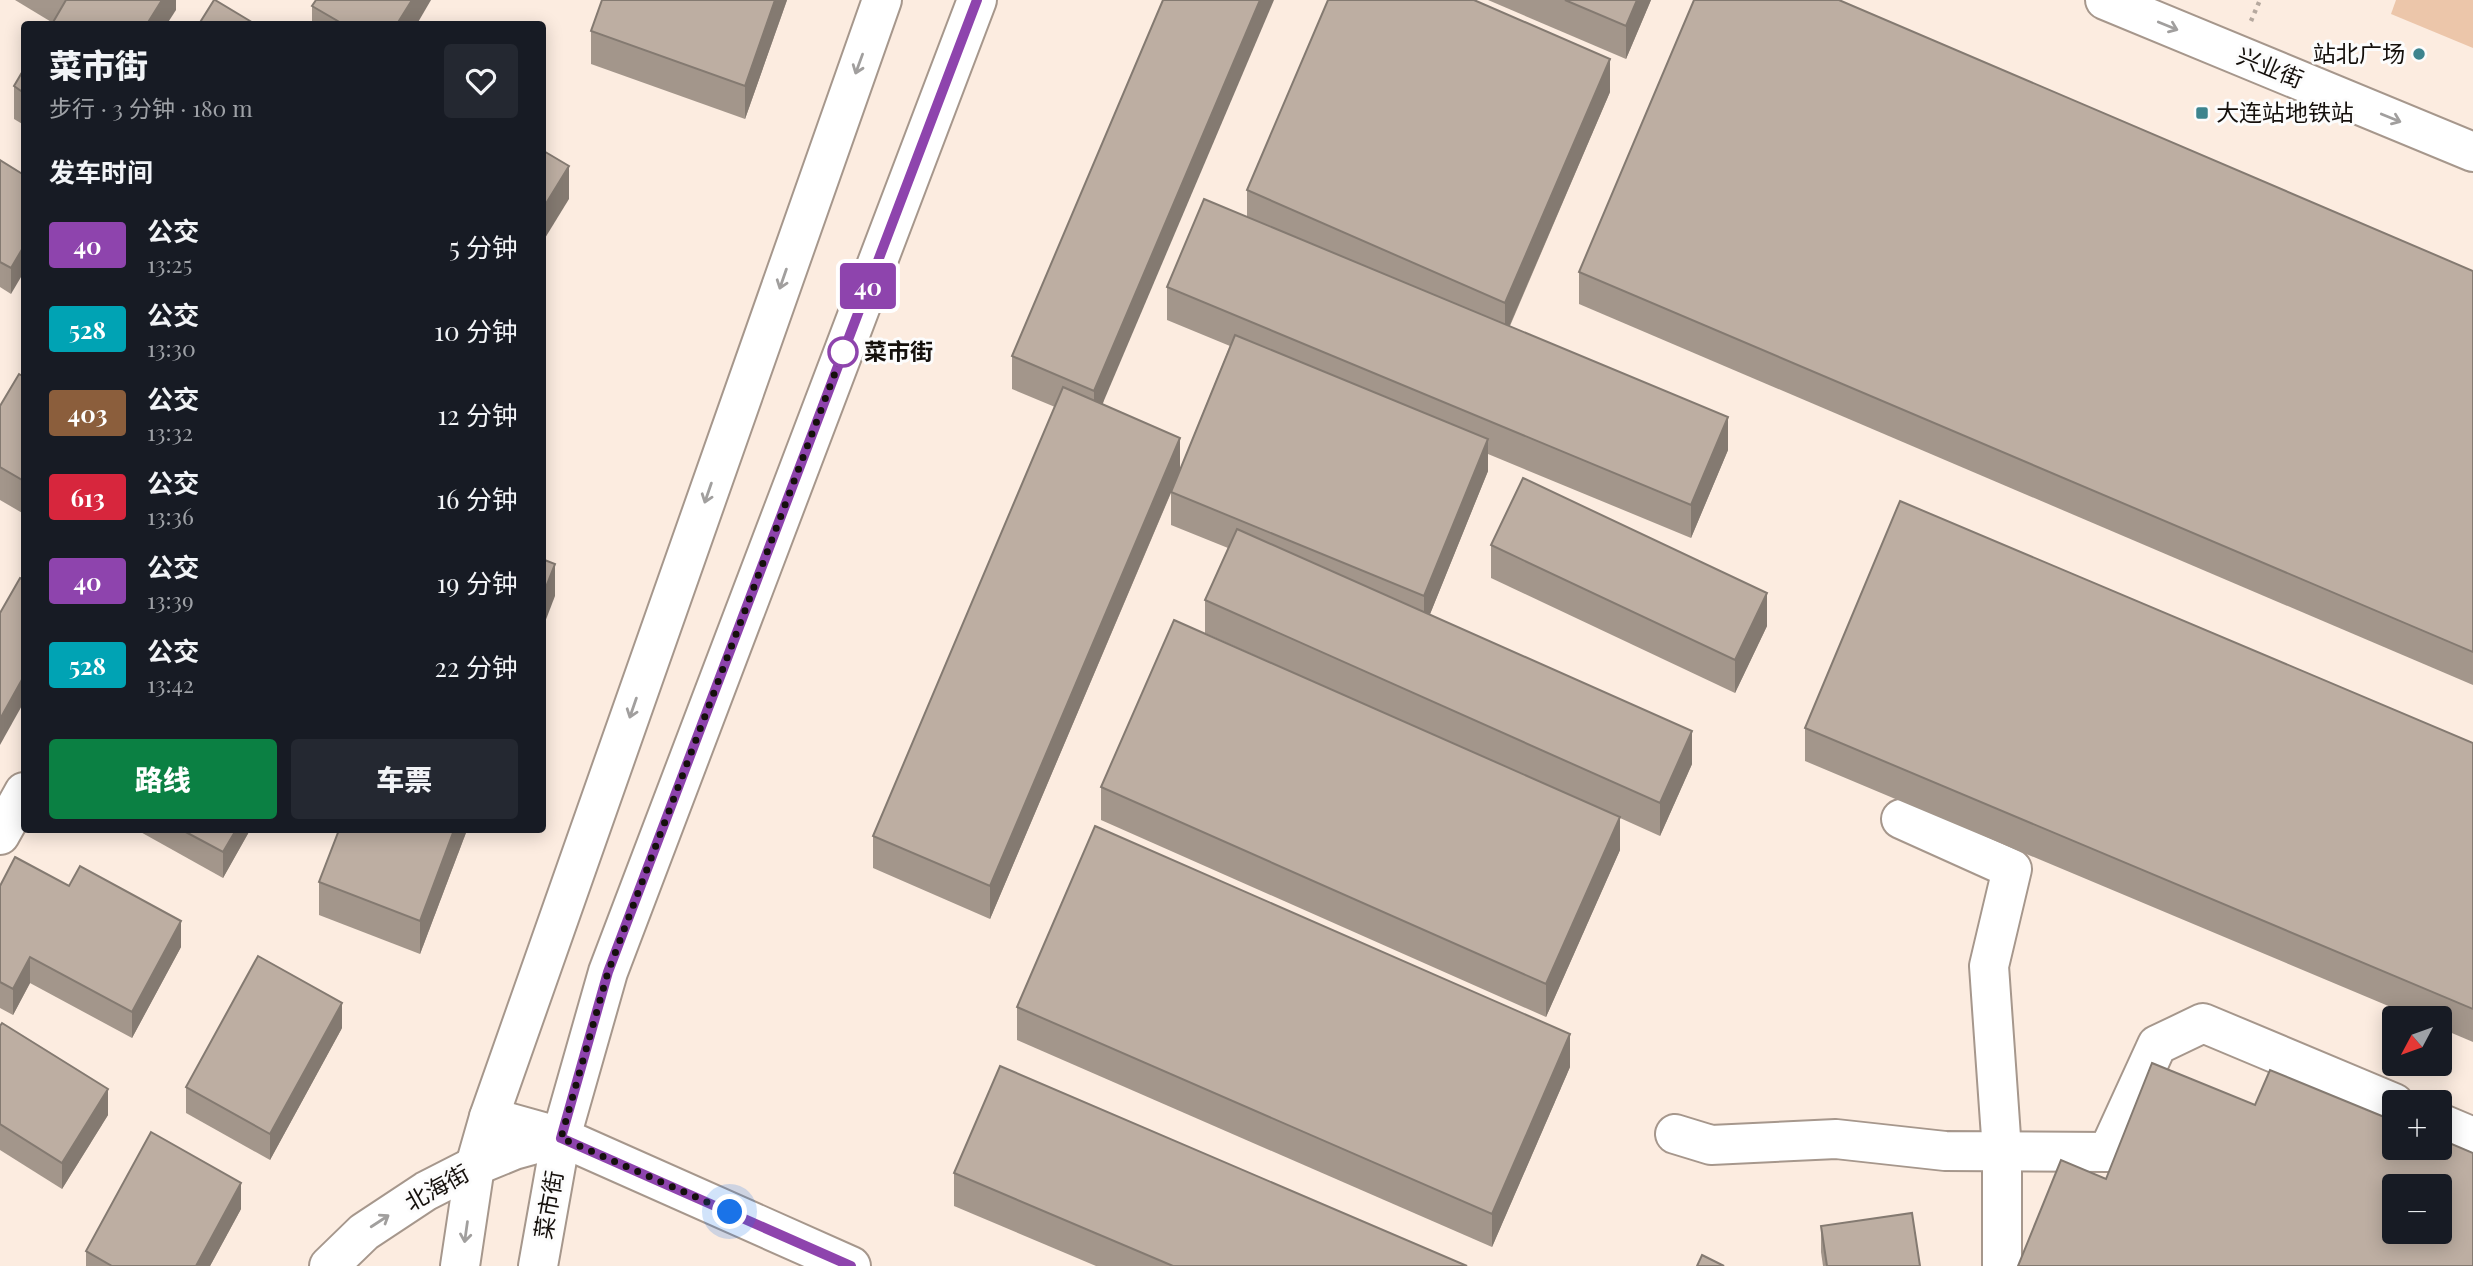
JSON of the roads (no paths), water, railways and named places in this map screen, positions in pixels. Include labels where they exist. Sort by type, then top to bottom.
[{"type":"main road","points":[[460,1266],[475,1166],[489,1117],[882,0]]},
{"type":"main road","name":"菜市街","points":[[538,1266],[561,1138],[608,972],[977,0]]},
{"type":"main road","name":"兴业街","points":[[2105,0],[2473,152]]},
{"type":"main road","points":[[0,835],[21,797]]},
{"type":"main road","points":[[1901,819],[2012,869],[1990,966],[2001,1151],[2002,1266]]},
{"type":"main road","points":[[1675,1134],[1711,1145],[1836,1139],[1945,1151],[2108,1152],[2157,1045],[2203,1023],[2382,1098]]},
{"type":"main road","points":[[489,1117],[561,1138],[851,1266]]},
{"type":"main road","points":[[2452,1128],[2473,1137]]},
{"type":"main road","name":"北海街","points":[[329,1266],[363,1232],[426,1191],[514,1150],[561,1138]]},
{"type":"place","name":"站北广场","points":[[2419,54]]},
{"type":"place","name":"大连站地铁站","points":[[2202,113]]},
{"type":"place","name":"菜市街","points":[[843,352]]}]
